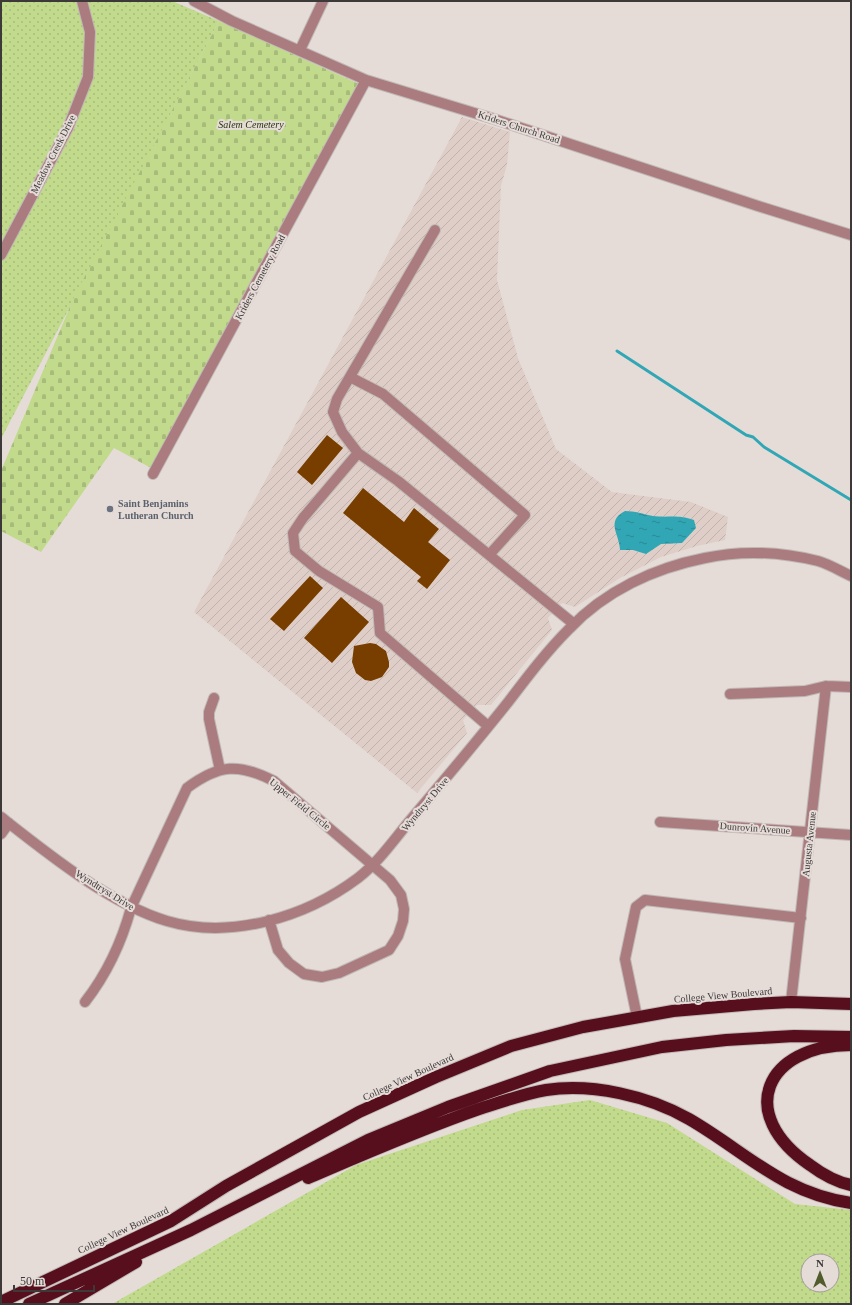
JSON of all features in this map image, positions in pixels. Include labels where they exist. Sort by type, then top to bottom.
[{"type":"highway","name":"College View Boulevard","points":[[1,1302],[171,1221],[226,1186],[359,1112],[430,1079],[519,1044],[583,1027],[637,1017],[725,1006],[792,1002],[851,1004]]},
{"type":"highway","points":[[29,1304],[190,1230],[368,1140],[448,1107],[550,1071],[662,1047],[726,1040],[794,1036],[851,1037]]},
{"type":"highway","points":[[851,1045],[821,1048],[793,1058],[780,1067],[772,1080],[767,1105],[770,1120],[786,1147],[821,1173],[851,1185]]},
{"type":"highway","points":[[222,1214],[437,1124],[523,1096],[546,1090],[562,1089],[614,1092],[662,1106],[691,1120],[787,1183],[815,1195],[851,1203]]},
{"type":"highway","points":[[65,1304],[190,1230]]},
{"type":"street","name":"Meadow Creek Drive","points":[[1,255],[68,128],[88,77],[90,32],[82,1]]},
{"type":"street","name":"Kriders Church Road","points":[[194,1],[232,21],[366,80],[494,119],[851,235]]},
{"type":"street","points":[[300,50],[323,1]]},
{"type":"street","name":"Kriders Cemetery Road","points":[[153,474],[366,80]]},
{"type":"street","points":[[435,230],[337,399],[333,412],[342,432],[358,453],[398,481],[574,624]]},
{"type":"street","points":[[350,377],[383,394],[525,515],[489,555]]},
{"type":"street","points":[[358,453],[303,518],[293,533],[295,551],[319,572],[378,607],[380,633],[488,726]]},
{"type":"street","name":"Wyndtryst Drive","points":[[5,820],[66,866],[131,908],[169,922],[213,928],[252,924],[292,914],[328,898],[359,877],[373,864],[442,784],[537,666],[574,624],[610,595],[660,570],[684,562],[738,553],[786,555],[820,562],[851,576]]},
{"type":"street","points":[[730,694],[805,691],[826,686],[851,687]]},
{"type":"street","name":"Augusta Avenue","points":[[792,1002],[826,686]]},
{"type":"street","points":[[214,698],[209,712],[209,719],[220,770]]},
{"type":"street","name":"Upper Field Circle","points":[[85,1002],[111,960],[127,925],[131,908],[187,788],[201,777],[220,770],[237,768],[254,771],[274,781],[390,880],[401,895],[404,909],[403,921],[398,936],[389,950],[339,973],[322,977],[304,974],[289,963],[278,950],[270,920]]},
{"type":"street","points":[[1,834],[5,820]]},
{"type":"street","name":"Dunrovin Avenue","points":[[660,822],[851,835]]},
{"type":"street","points":[[637,1017],[625,959],[636,908],[645,900],[801,918]]},
{"type":"shaded area","points":[[462,117],[510,132],[507,165],[501,186],[497,280],[518,358],[556,449],[612,492],[691,502],[728,517],[725,540],[697,546],[661,557],[620,578],[575,607],[562,603],[548,618],[552,630],[491,705],[477,705],[463,720],[467,733],[417,793],[194,612]]},
{"type":"green space","points":[[1,1],[172,1],[219,21],[1,439]]},
{"type":"green space","name":"Salem Cemetery","points":[[219,21],[359,84],[153,469],[114,448],[41,552],[1,531],[1,471],[74,297]]},
{"type":"green space","points":[[590,1100],[667,1123],[795,1204],[851,1210],[851,1304],[112,1304],[356,1165],[522,1110]]},
{"type":"water","points":[[625,511],[653,516],[688,518],[694,520],[696,528],[682,543],[661,544],[646,554],[633,550],[620,550],[615,524],[619,515]]},
{"type":"building","points":[[327,435],[343,448],[312,485],[297,472]]},
{"type":"building","points":[[363,488],[404,522],[414,508],[439,529],[428,542],[450,560],[427,589],[417,581],[421,577],[343,513]]},
{"type":"building","points":[[310,576],[323,588],[284,631],[270,619]]},
{"type":"building","points":[[341,597],[369,622],[332,663],[304,638]]},
{"type":"building","points":[[370,643],[376,644],[386,651],[389,662],[389,667],[382,677],[371,681],[365,680],[356,673],[352,662],[354,646]]},
{"type":"waterway","points":[[617,351],[746,435],[753,437],[764,447],[851,500]]},
{"type":"place","name":"Saint Benjamins Lutheran Church","points":[[110,509]]}]
